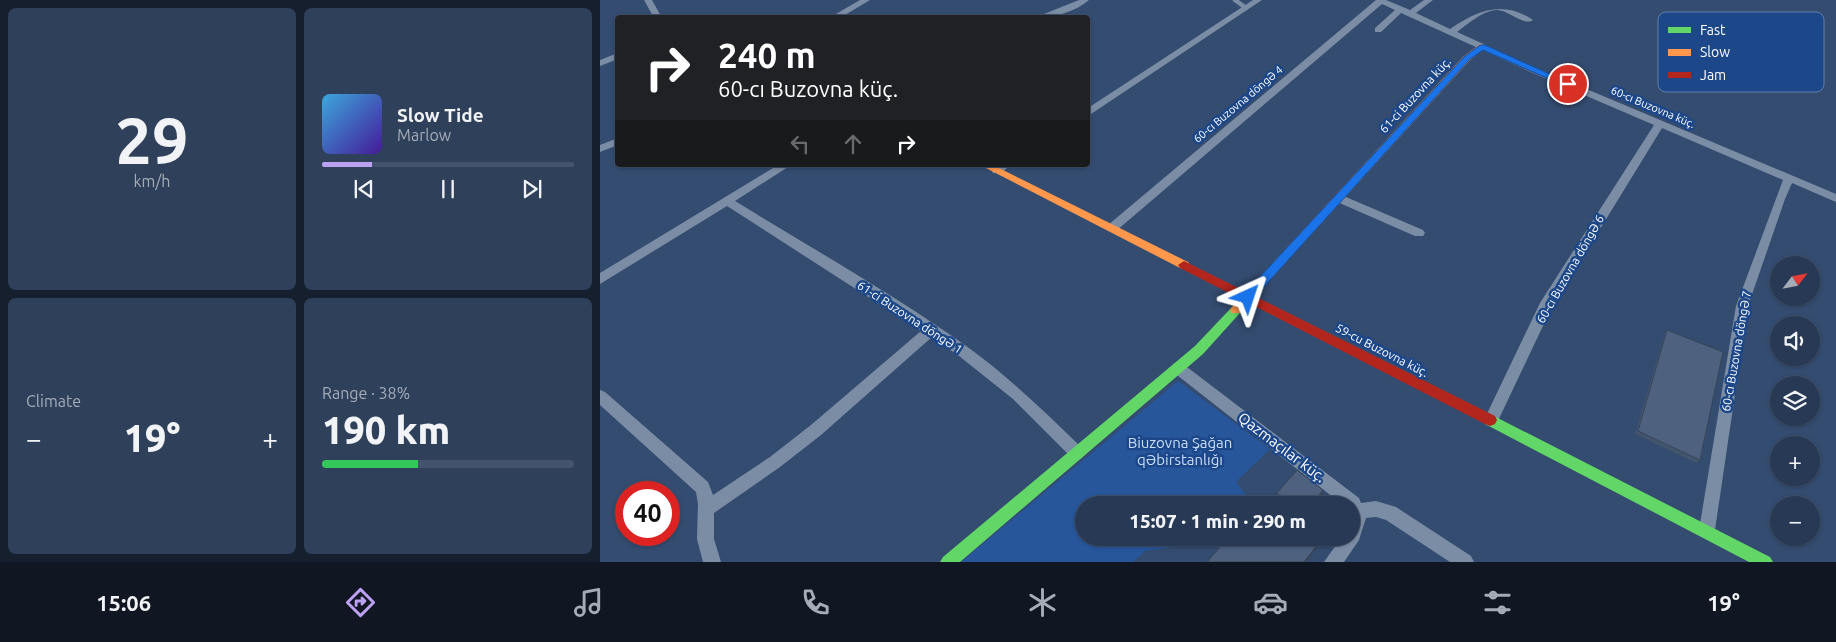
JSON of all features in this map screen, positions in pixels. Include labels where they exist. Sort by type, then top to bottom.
[{"type":"street","points":[[648,0],[656,15]]},
{"type":"street","points":[[838,15],[866,0]]},
{"type":"street","points":[[1048,15],[1067,9],[1085,0]]},
{"type":"street","points":[[1090,111],[1258,0]]},
{"type":"street","name":"60-cı Buzovna küç.","points":[[1381,0],[1836,198]]},
{"type":"street","name":"60-cı Buzovna döngə 4","points":[[1112,228],[1381,0]]},
{"type":"street","points":[[1410,14],[1430,0]]},
{"type":"street","points":[[1451,32],[1486,10],[1495,7],[1502,8],[1529,20]]},
{"type":"street","points":[[1378,30],[1400,9]]},
{"type":"street","name":"61-ci Buzovna küç.","points":[[948,562],[1199,350],[1466,59],[1483,46]]},
{"type":"street","points":[[600,63],[615,57]]},
{"type":"street","name":"60-cı Buzovna döngə 6","points":[[1491,420],[1545,307],[1660,123]]},
{"type":"street","points":[[600,148],[615,142]]},
{"type":"street","points":[[600,279],[783,167]]},
{"type":"street","name":"59-cu Buzovna küç.","points":[[1002,168],[1112,228],[1707,530],[1765,562]]},
{"type":"street","name":"60-cı Buzovna döngə 7","points":[[1707,530],[1742,306],[1749,282],[1768,237],[1778,199],[1789,178]]},
{"type":"street","points":[[1339,198],[1419,233]]},
{"type":"street","name":"61-ci Buzovna döngə 1","points":[[728,202],[964,352],[1018,395],[1077,453]]},
{"type":"street","points":[[708,508],[775,462],[816,430],[931,330]]},
{"type":"street","name":"Qazmaçılar küç.","points":[[1178,368],[1346,496]]},
{"type":"street","points":[[600,396],[702,487],[708,508],[705,529],[707,551],[712,562]]},
{"type":"street","points":[[1360,511],[1376,509],[1390,513],[1465,562]]},
{"type":"street","points":[[1333,562],[1344,546]]},
{"type":"lane","points":[[1235,0],[1234,2],[1246,8]]},
{"type":"green space","name":"Biuzovna Şağan qəbirstanlığı","points":[[1178,381],[1270,449],[1236,482],[1246,496],[1075,496],[1075,546],[1179,546],[1145,551],[1133,562],[961,562]]},
{"type":"building","points":[[1667,330],[1723,352],[1700,460],[1638,431]]},
{"type":"building","points":[[1297,470],[1323,490],[1318,496],[1281,496],[1277,493]]},
{"type":"building","points":[[1221,546],[1316,546],[1304,562],[1207,562]]},
{"type":"traffic: fast","points":[[948,562],[1199,350],[1236,310]]},
{"type":"traffic: fast","points":[[1490,420],[1765,562]]},
{"type":"traffic: slow","points":[[1236,310],[1466,59],[1483,46]]},
{"type":"traffic: slow","points":[[989,167],[1184,265]]},
{"type":"traffic: jam","points":[[1184,265],[1490,420]]},
{"type":"route","points":[[1248,297],[1466,59],[1483,46],[1568,84]]}]
